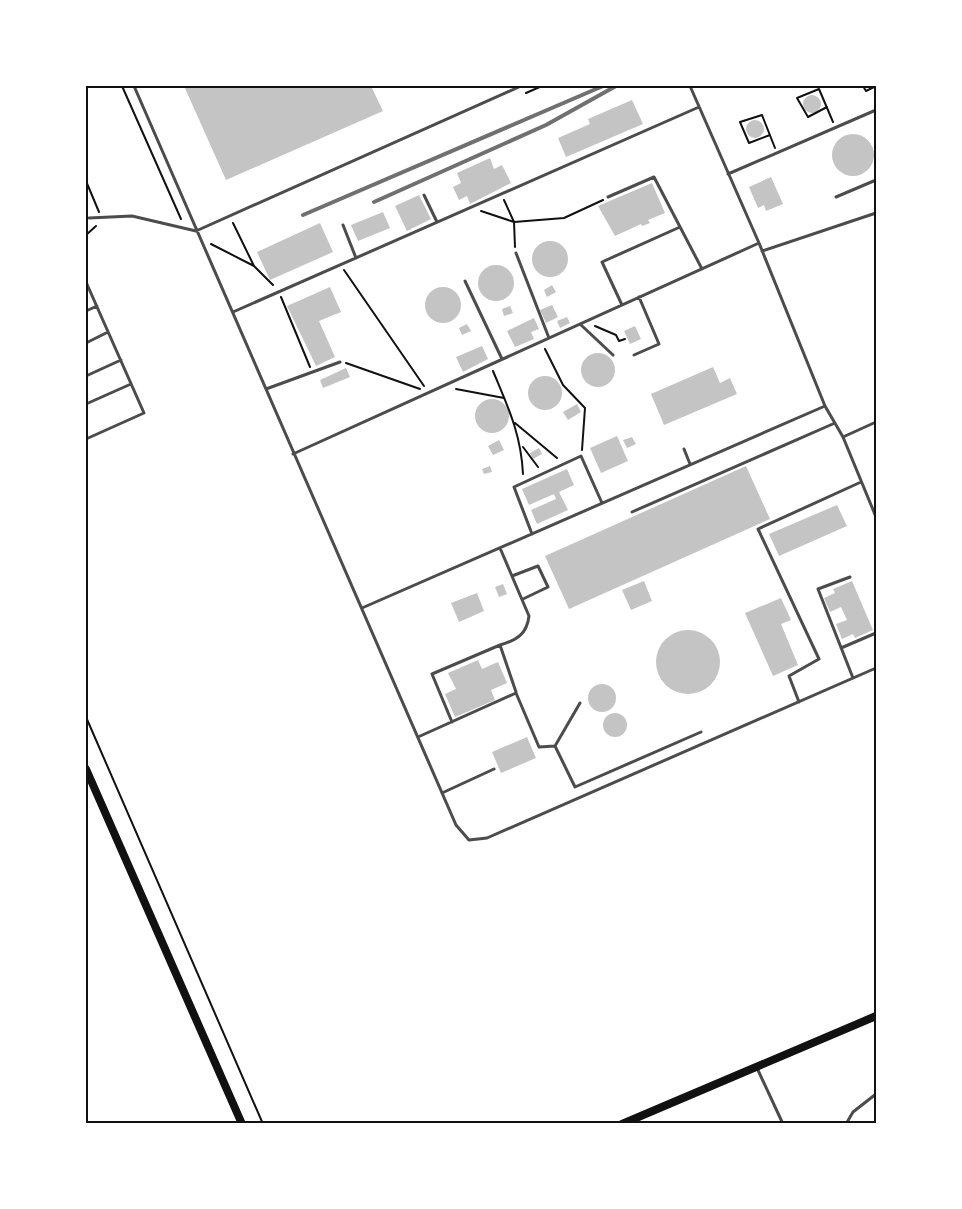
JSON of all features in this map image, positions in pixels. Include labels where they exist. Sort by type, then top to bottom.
[{"type":"main road","points":[[86,769],[242,1124]]},
{"type":"main road","points":[[622,1124],[876,1016]]},
{"type":"lane","points":[[134,86],[456,825],[469,840],[487,838],[876,668]]},
{"type":"lane","points":[[89,218],[132,216],[196,231],[521,86]]},
{"type":"lane","points":[[690,86],[759,243],[825,406],[843,437],[876,517]]},
{"type":"lane","points":[[233,312],[699,107]]},
{"type":"lane","points":[[728,174],[876,110]]},
{"type":"lane","points":[[608,198],[654,177],[702,268]]},
{"type":"lane","points":[[836,197],[876,180]]},
{"type":"lane","points":[[424,195],[437,222]]},
{"type":"lane","points":[[762,251],[876,213]]},
{"type":"lane","points":[[343,225],[356,258]]},
{"type":"lane","points":[[622,305],[602,262],[680,226]]},
{"type":"lane","points":[[293,454],[759,243]]},
{"type":"lane","points":[[516,253],[549,338]]},
{"type":"lane","points":[[86,282],[144,412],[86,439]]},
{"type":"lane","points":[[465,282],[502,359]]},
{"type":"lane","points":[[634,355],[659,344],[639,297]]},
{"type":"lane","points":[[86,311],[97,306]]},
{"type":"lane","points":[[582,323],[613,355]]},
{"type":"lane","points":[[86,343],[109,332]]},
{"type":"lane","points":[[86,376],[121,360]]},
{"type":"lane","points":[[266,389],[340,362]]},
{"type":"lane","points":[[86,404],[131,384]]},
{"type":"lane","points":[[362,608],[825,406]]},
{"type":"lane","points":[[843,437],[876,422]]},
{"type":"lane","points":[[632,512],[835,423]]},
{"type":"lane","points":[[684,449],[690,465]]},
{"type":"lane","points":[[532,534],[514,487],[581,456],[602,503]]},
{"type":"lane","points":[[799,702],[789,676],[819,659],[758,529],[862,482]]},
{"type":"lane","points":[[452,722],[432,674],[520,636],[528,628],[530,616],[500,548]]},
{"type":"lane","points":[[512,576],[538,566],[548,587],[522,600]]},
{"type":"lane","points":[[850,577],[818,589],[854,678]]},
{"type":"lane","points":[[841,648],[876,633]]},
{"type":"lane","points":[[500,645],[516,693],[539,747],[555,746]]},
{"type":"lane","points":[[418,738],[516,693]]},
{"type":"lane","points":[[555,746],[580,703]]},
{"type":"lane","points":[[555,746],[575,787],[701,732]]},
{"type":"lane","points":[[442,793],[494,769]]},
{"type":"lane","points":[[756,1066],[783,1124]]},
{"type":"lane","points":[[846,1124],[853,1112],[876,1094]]},
{"type":"path","points":[[122,86],[184,228]]},
{"type":"path","points":[[521,95],[542,86]]},
{"type":"path","points":[[863,86],[866,91],[876,86]]},
{"type":"path","points":[[827,107],[808,117],[797,98],[819,89],[836,127]]},
{"type":"path","points":[[770,135],[749,143],[740,122],[762,115],[770,135],[777,153]]},
{"type":"path","points":[[501,194],[514,222],[516,253]]},
{"type":"path","points":[[470,208],[514,222],[564,218],[608,198]]},
{"type":"path","points":[[232,220],[254,266],[279,292],[313,372]]},
{"type":"path","points":[[199,238],[254,266]]},
{"type":"path","points":[[340,265],[429,392]]},
{"type":"path","points":[[582,323],[616,335],[619,341],[625,339]]},
{"type":"path","points":[[541,342],[563,385],[585,408],[581,456]]},
{"type":"path","points":[[340,362],[429,392]]},
{"type":"path","points":[[490,365],[515,423],[522,446],[524,483]]},
{"type":"path","points":[[442,386],[504,398]]},
{"type":"path","points":[[515,423],[564,464]]},
{"type":"path","points":[[522,446],[543,474]]},
{"type":"path","points":[[86,717],[263,1124]]},
{"type":"building","points":[[184,86],[371,86],[383,111],[226,180]]},
{"type":"building","points":[[812,95],[818,98],[821,104],[818,110],[812,113],[806,110],[803,104],[806,98]]},
{"type":"building","points":[[632,100],[643,124],[566,157],[558,138],[590,124],[588,119]]},
{"type":"building","points":[[755,120],[761,123],[764,129],[761,135],[755,138],[749,135],[746,129],[749,123]]},
{"type":"building","points":[[853,134],[868,140],[874,155],[868,170],[853,176],[838,170],[832,155],[838,140]]},
{"type":"building","points":[[490,158],[494,169],[502,165],[511,183],[470,204],[467,196],[459,200],[453,187],[461,183],[457,173]]},
{"type":"building","points":[[771,177],[783,204],[766,211],[764,205],[758,208],[749,187]]},
{"type":"building","points":[[652,183],[665,213],[648,220],[650,223],[642,226],[641,224],[615,236],[598,206]]},
{"type":"building","points":[[419,195],[431,219],[407,231],[395,206]]},
{"type":"building","points":[[383,212],[390,228],[358,241],[351,225]]},
{"type":"building","points":[[320,223],[333,252],[270,280],[257,252]]},
{"type":"building","points":[[550,241],[563,246],[568,259],[563,272],[550,277],[537,272],[532,259],[537,246]]},
{"type":"building","points":[[496,265],[509,270],[514,283],[509,296],[496,301],[483,296],[478,283],[483,270]]},
{"type":"building","points":[[552,285],[556,292],[547,297],[544,290]]},
{"type":"building","points":[[330,287],[341,312],[319,321],[335,357],[316,366],[287,306]]},
{"type":"building","points":[[443,287],[456,292],[461,305],[456,318],[443,323],[430,318],[425,305],[430,292]]},
{"type":"building","points":[[552,305],[558,317],[546,323],[540,310]]},
{"type":"building","points":[[510,306],[513,313],[504,316],[502,309]]},
{"type":"building","points":[[567,317],[570,323],[560,328],[557,321]]},
{"type":"building","points":[[534,318],[539,329],[531,332],[534,339],[515,347],[507,331]]},
{"type":"building","points":[[467,324],[471,331],[462,335],[459,328]]},
{"type":"building","points":[[635,326],[641,339],[630,344],[624,331]]},
{"type":"building","points":[[482,346],[488,359],[463,372],[456,357]]},
{"type":"building","points":[[598,353],[610,358],[615,370],[610,382],[598,387],[586,382],[581,370],[586,358]]},
{"type":"building","points":[[713,367],[720,383],[730,378],[737,394],[664,425],[651,394]]},
{"type":"building","points":[[346,368],[350,377],[323,388],[320,380]]},
{"type":"building","points":[[545,376],[557,381],[562,393],[557,405],[545,410],[533,405],[528,393],[533,381]]},
{"type":"building","points":[[492,399],[504,404],[509,416],[504,428],[492,433],[480,428],[475,416],[480,404]]},
{"type":"building","points":[[577,404],[581,412],[568,420],[563,412]]},
{"type":"building","points":[[617,436],[628,461],[601,473],[590,448]]},
{"type":"building","points":[[632,437],[636,444],[627,448],[623,440]]},
{"type":"building","points":[[499,440],[504,450],[493,455],[488,446]]},
{"type":"building","points":[[539,448],[542,454],[533,459],[530,453]]},
{"type":"building","points":[[490,466],[492,472],[484,474],[482,469]]},
{"type":"building","points":[[746,466],[770,519],[569,609],[545,556]]},
{"type":"building","points":[[567,469],[574,485],[559,492],[568,510],[537,524],[531,510],[556,499],[554,494],[529,505],[522,489]]},
{"type":"building","points":[[837,505],[847,526],[779,556],[769,534]]},
{"type":"building","points":[[644,581],[652,601],[631,610],[622,590]]},
{"type":"building","points":[[852,581],[873,630],[855,638],[853,634],[842,639],[836,624],[847,620],[841,607],[830,612],[824,598],[835,593],[833,589]]},
{"type":"building","points":[[503,584],[507,594],[499,597],[495,587]]},
{"type":"building","points":[[477,593],[484,611],[459,622],[451,603]]},
{"type":"building","points":[[781,598],[791,620],[781,624],[798,665],[773,676],[745,613]]},
{"type":"building","points":[[682,630],[694,630],[711,639],[718,650],[720,662],[718,674],[711,685],[694,694],[682,694],[670,689],[661,680],[656,668],[656,656],[661,644],[670,635]]},
{"type":"building","points":[[478,660],[482,669],[498,662],[507,683],[491,690],[495,700],[455,717],[445,694],[456,689],[448,673]]},
{"type":"building","points":[[602,684],[612,688],[616,698],[612,708],[602,712],[592,708],[588,698],[592,688]]},
{"type":"building","points":[[615,713],[624,716],[627,725],[624,734],[615,737],[606,734],[603,725],[606,716]]},
{"type":"building","points":[[527,737],[536,758],[501,773],[492,752]]},
{"type":"railway","points":[[303,215],[603,86]]},
{"type":"railway","points":[[374,202],[546,125],[616,86]]}]
